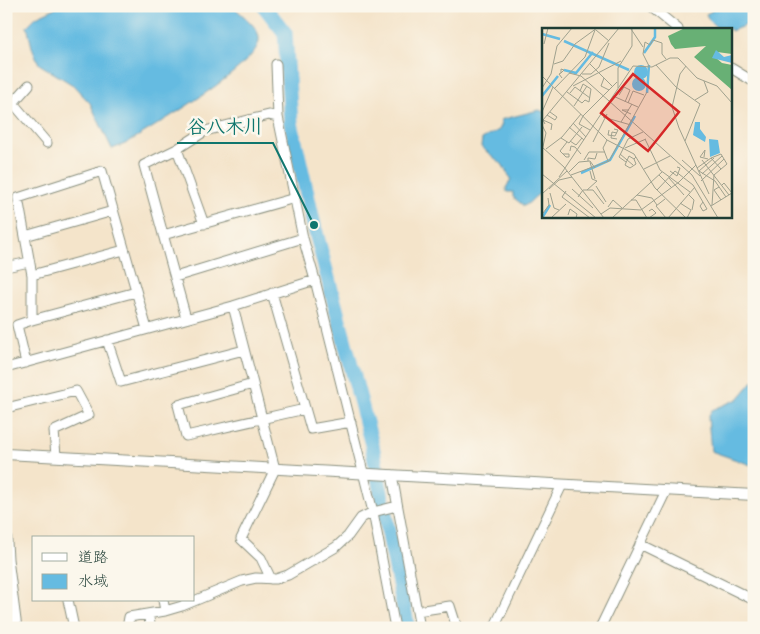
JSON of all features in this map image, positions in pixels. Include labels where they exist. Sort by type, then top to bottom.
[{"type":"street","points":[[650,6],[677,28]]},
{"type":"street","points":[[276,64],[278,117],[294,198],[373,512],[395,628]]},
{"type":"street","points":[[732,69],[754,82]]},
{"type":"street","points":[[29,85],[9,106],[47,142]]},
{"type":"street","points":[[186,318],[144,165],[176,149],[205,131],[269,115],[278,117]]},
{"type":"street","points":[[176,149],[204,224]]},
{"type":"street","points":[[32,320],[32,275],[18,198],[102,171],[147,329]]},
{"type":"street","points":[[163,235],[294,198]]},
{"type":"street","points":[[25,236],[113,211]]},
{"type":"street","points":[[175,277],[303,238]]},
{"type":"street","points":[[32,275],[124,250]]},
{"type":"street","points":[[6,267],[29,262]]},
{"type":"street","points":[[6,368],[233,306],[315,280]]},
{"type":"street","points":[[26,363],[17,325],[136,292]]},
{"type":"street","points":[[272,293],[311,429],[351,422]]},
{"type":"street","points":[[233,306],[275,468],[241,538],[261,558],[271,578]]},
{"type":"street","points":[[107,340],[121,382],[244,350]]},
{"type":"street","points":[[253,384],[178,405],[186,436],[305,409]]},
{"type":"street","points":[[6,408],[76,391],[88,415],[54,431],[56,456]]},
{"type":"street","points":[[6,454],[754,495]]},
{"type":"street","points":[[392,475],[420,628]]},
{"type":"street","points":[[494,628],[562,485]]},
{"type":"street","points":[[600,628],[666,491]]},
{"type":"street","points":[[195,599],[242,581],[288,575],[336,546],[348,536],[361,518],[373,512],[397,506]]},
{"type":"street","points":[[6,525],[10,600],[17,628]]},
{"type":"street","points":[[640,544],[754,600]]},
{"type":"street","points":[[68,602],[74,628]]},
{"type":"street","points":[[164,602],[166,611]]},
{"type":"street","points":[[127,628],[129,617],[166,611],[187,602]]},
{"type":"street","points":[[417,611],[450,606],[457,628]]},
{"type":"street","points":[[148,614],[151,628]]},
{"type":"water","points":[[60,6],[233,6],[253,25],[259,39],[255,50],[224,80],[156,125],[125,144],[112,149],[90,103],[73,85],[39,64],[32,47],[27,26],[36,17]]},
{"type":"water","points":[[711,6],[754,6],[754,22],[732,31],[732,28],[717,28],[706,14],[712,11]]},
{"type":"water","points":[[539,110],[542,111],[542,193],[524,206],[513,197],[513,192],[507,192],[506,188],[511,179],[502,164],[481,147],[482,139],[499,130],[502,124],[500,120]]},
{"type":"water","points":[[754,380],[754,466],[711,451],[708,417],[712,410],[738,399]]},
{"type":"waterway","points":[[264,6],[285,33],[291,123],[314,225],[372,445],[408,628]]},
{"type":"place","name":"谷八木川","points":[[314,225]]}]
